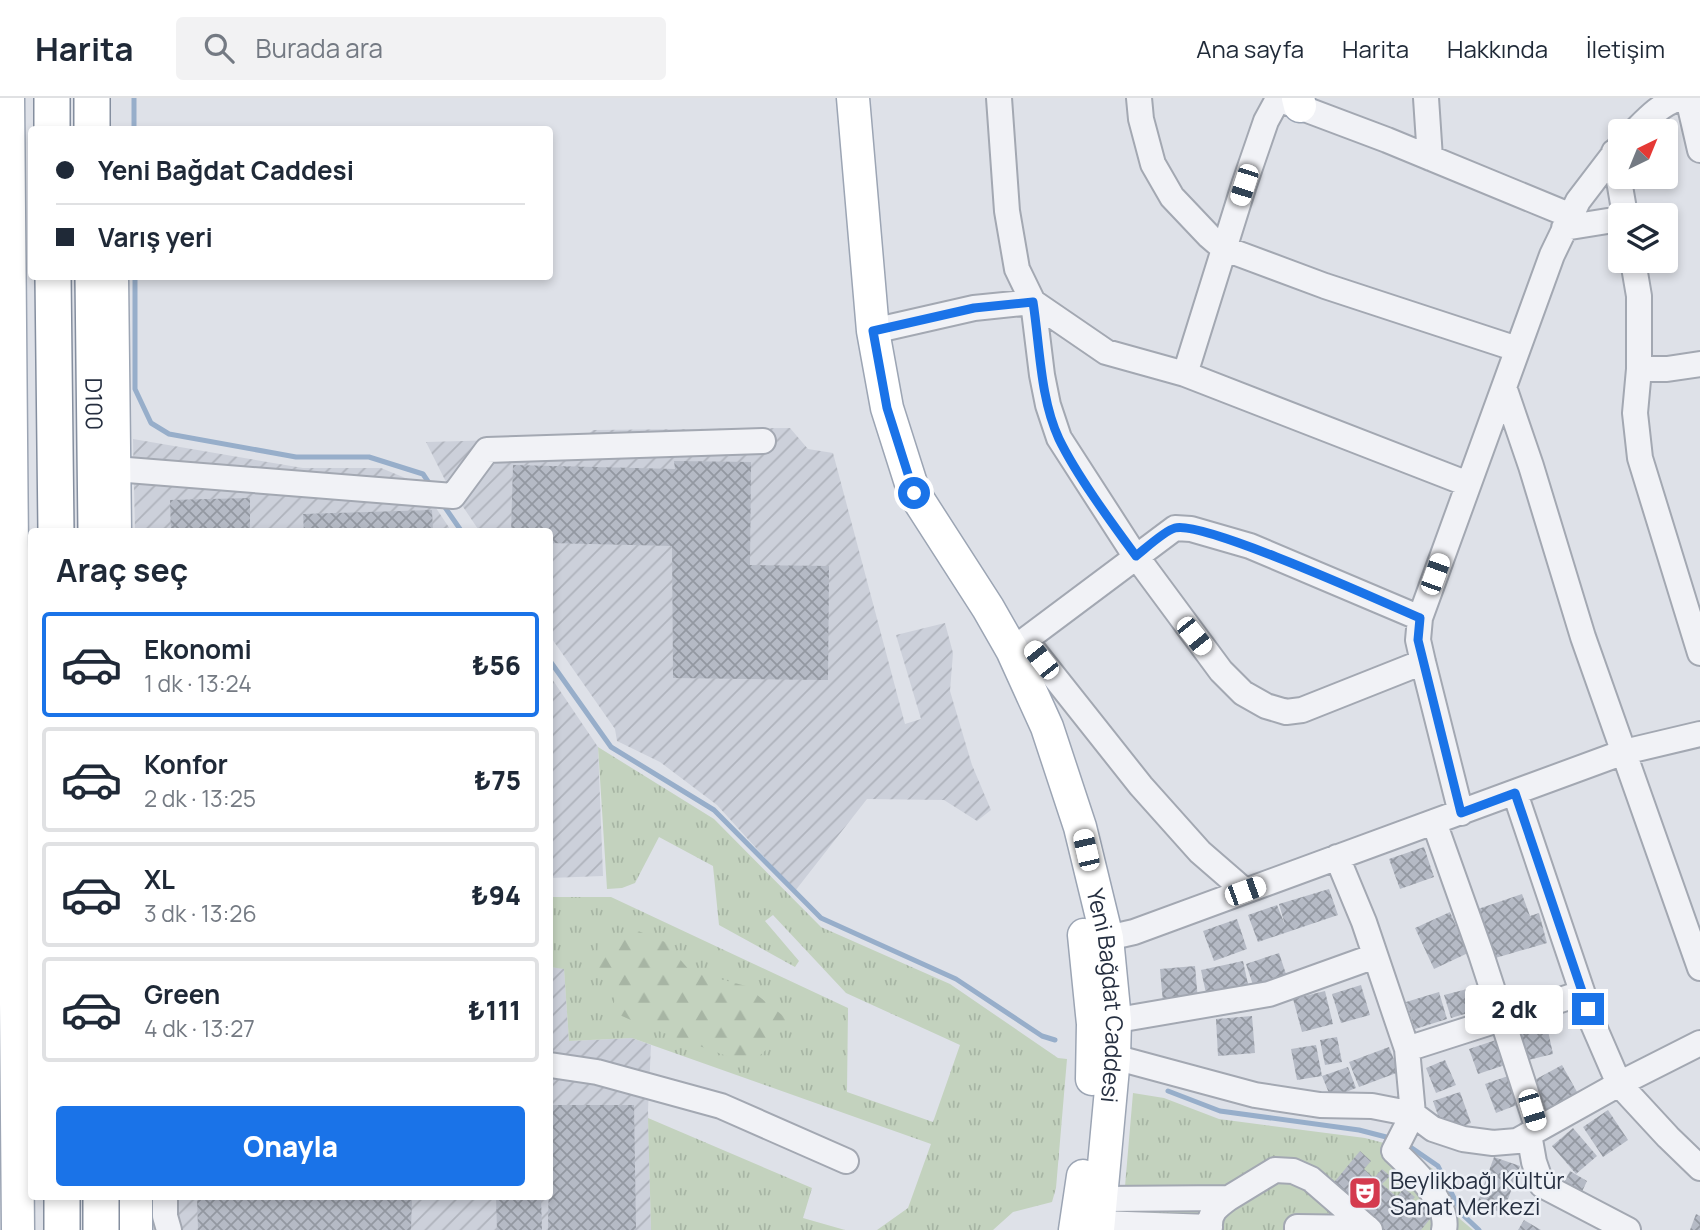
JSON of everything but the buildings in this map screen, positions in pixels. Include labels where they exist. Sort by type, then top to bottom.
[{"type":"highway","points":[[52,98],[52,126]]},
{"type":"highway","points":[[92,98],[92,126]]},
{"type":"highway","name":"D100","points":[[53,280],[56,528]]},
{"type":"highway","name":"D100","points":[[93,280],[96,528]]},
{"type":"highway","points":[[94,431],[103,528]]},
{"type":"highway","points":[[62,1200],[62,1230]]},
{"type":"highway","points":[[101,1200],[101,1230]]},
{"type":"main road","points":[[8,98],[18,1230]]},
{"type":"main road","points":[[108,98],[109,126]]},
{"type":"main road","name":"Yeni Bağdat Caddesi","points":[[834,98],[857,336],[869,417],[898,506],[920,545],[972,621],[1031,740],[1096,940]]},
{"type":"main road","name":"Yeni Bağdat Caddesi","points":[[853,98],[873,331],[887,408],[914,493],[988,608],[1019,646],[1080,827],[1104,1022],[1114,1057],[1094,1221]]},
{"type":"main road","points":[[112,280],[115,528]]},
{"type":"main road","name":"Yeni Bağdat Caddesi","points":[[1094,1221],[1082,1187],[1092,1076],[1104,1022]]},
{"type":"street","points":[[999,98],[1007,211],[1017,269],[1033,302],[1042,375],[1059,438],[1136,556],[1222,671],[1243,693],[1266,706],[1286,712],[1302,710],[1423,662]]},
{"type":"street","points":[[1139,98],[1141,119],[1153,164],[1172,197],[1223,248],[1325,286],[1517,349]]},
{"type":"street","points":[[1426,98],[1430,158]]},
{"type":"street","points":[[1646,119],[1668,102],[1679,98]]},
{"type":"street","points":[[1688,98],[1700,150]]},
{"type":"street","points":[[1185,374],[1223,248],[1266,121],[1288,100],[1430,158],[1567,222],[1608,220]]},
{"type":"street","points":[[1461,813],[1418,640],[1420,618],[1517,349],[1567,222],[1608,162]]},
{"type":"street","points":[[1635,273],[1639,296],[1639,369],[1634,413],[1640,458],[1700,653]]},
{"type":"street","points":[[873,331],[974,308],[1033,302],[1106,352],[1185,374],[1468,484]]},
{"type":"street","points":[[1639,369],[1667,369],[1700,364]]},
{"type":"street","points":[[1504,387],[1583,637],[1700,968]]},
{"type":"street","points":[[116,469],[453,496],[487,450],[764,441]]},
{"type":"street","points":[[1245,891],[1200,852],[1019,646],[1175,528],[1191,529],[1250,546],[1420,618]]},
{"type":"street","points":[[1096,940],[1133,932],[1624,752],[1700,734]]},
{"type":"street","points":[[1515,793],[1582,993],[1619,1084],[1700,1168]]},
{"type":"street","points":[[1434,822],[1502,1019],[1534,1132],[1534,1161],[1542,1185],[1628,1230]]},
{"type":"street","points":[[1337,857],[1407,1049],[1404,1132],[1394,1151],[1422,1179],[1443,1211],[1446,1219],[1444,1230]]},
{"type":"street","points":[[1104,1022],[1269,994],[1375,956]]},
{"type":"street","points":[[1407,1049],[1582,993]]},
{"type":"street","points":[[1114,1057],[1255,1096],[1320,1105],[1372,1106],[1404,1132],[1433,1129],[1463,1139],[1493,1143],[1517,1141],[1700,1043]]},
{"type":"street","points":[[553,1065],[597,1072],[721,1106],[846,1161]]},
{"type":"street","points":[[1094,1221],[1211,1228],[1209,1218],[1214,1209],[1275,1170],[1293,1171],[1311,1180],[1369,1229]]},
{"type":"street","points":[[1094,1221],[1229,1198]]},
{"type":"street","points":[[143,1212],[165,1216],[169,1230]]},
{"type":"street","points":[[1297,1230],[1297,1227],[1369,1229]]},
{"type":"shaded area","points":[[790,428],[808,449],[833,453],[905,724],[921,719],[896,635],[945,623],[953,653],[950,691],[972,765],[991,810],[977,821],[944,800],[867,799],[795,891],[717,805],[660,762],[617,741],[615,729],[553,640],[553,528],[477,528],[445,480],[426,442],[584,438],[593,430]]},
{"type":"shaded area","points":[[133,439],[303,468],[381,468],[420,484],[449,528],[135,528]]},
{"type":"shaded area","points":[[553,680],[598,747],[603,876],[553,878]]},
{"type":"shaded area","points":[[553,967],[564,968],[569,1041],[632,1038],[651,1045],[648,1110],[651,1230],[160,1230],[155,1200],[553,1200]]},
{"type":"green space","points":[[598,747],[714,819],[821,927],[950,984],[1058,1058],[1067,1059],[1056,1188],[1052,1202],[1013,1212],[993,1230],[877,1230],[908,1208],[931,1144],[632,1038],[569,1041],[564,969],[553,967],[553,897],[611,897],[848,1008],[847,1092],[933,1122],[960,1045],[846,993],[773,915],[765,921],[799,961],[795,967],[719,925],[713,866],[659,837],[635,883],[622,888],[607,889]]},
{"type":"green space","points":[[626,926],[665,942],[690,971],[746,986],[787,1019],[775,1042],[758,1057],[735,1059],[613,1012],[616,985],[596,971],[598,944],[621,937]]},
{"type":"green space","points":[[1133,1093],[1164,1098],[1219,1119],[1365,1138],[1399,1147],[1433,1169],[1460,1219],[1473,1230],[1119,1230]]},
{"type":"green space","points":[[648,1118],[812,1188],[803,1218],[845,1230],[651,1230]]},
{"type":"waterway","points":[[134,98],[134,126]]},
{"type":"waterway","points":[[135,280],[135,389],[151,423],[169,434],[296,457],[369,457],[423,474],[431,486]]},
{"type":"waterway","points":[[442,503],[459,528]]},
{"type":"waterway","points":[[553,665],[611,747],[714,810],[821,918],[956,979],[1042,1036],[1055,1040]]},
{"type":"waterway","points":[[1168,1091],[1220,1111],[1359,1130],[1394,1139]]},
{"type":"waterway","points":[[1406,1144],[1438,1166],[1462,1214],[1479,1230]]},
{"type":"place","name":"Beylikbağı Kültür Sanat Merkezi","points":[[1365,1193]]},
{"type":"route","points":[[914,493],[887,408],[873,331],[974,308],[1033,302],[1042,375],[1059,438],[1136,556],[1175,528],[1191,529],[1250,546],[1420,618],[1418,640],[1461,813],[1515,793],[1588,1009]]}]
